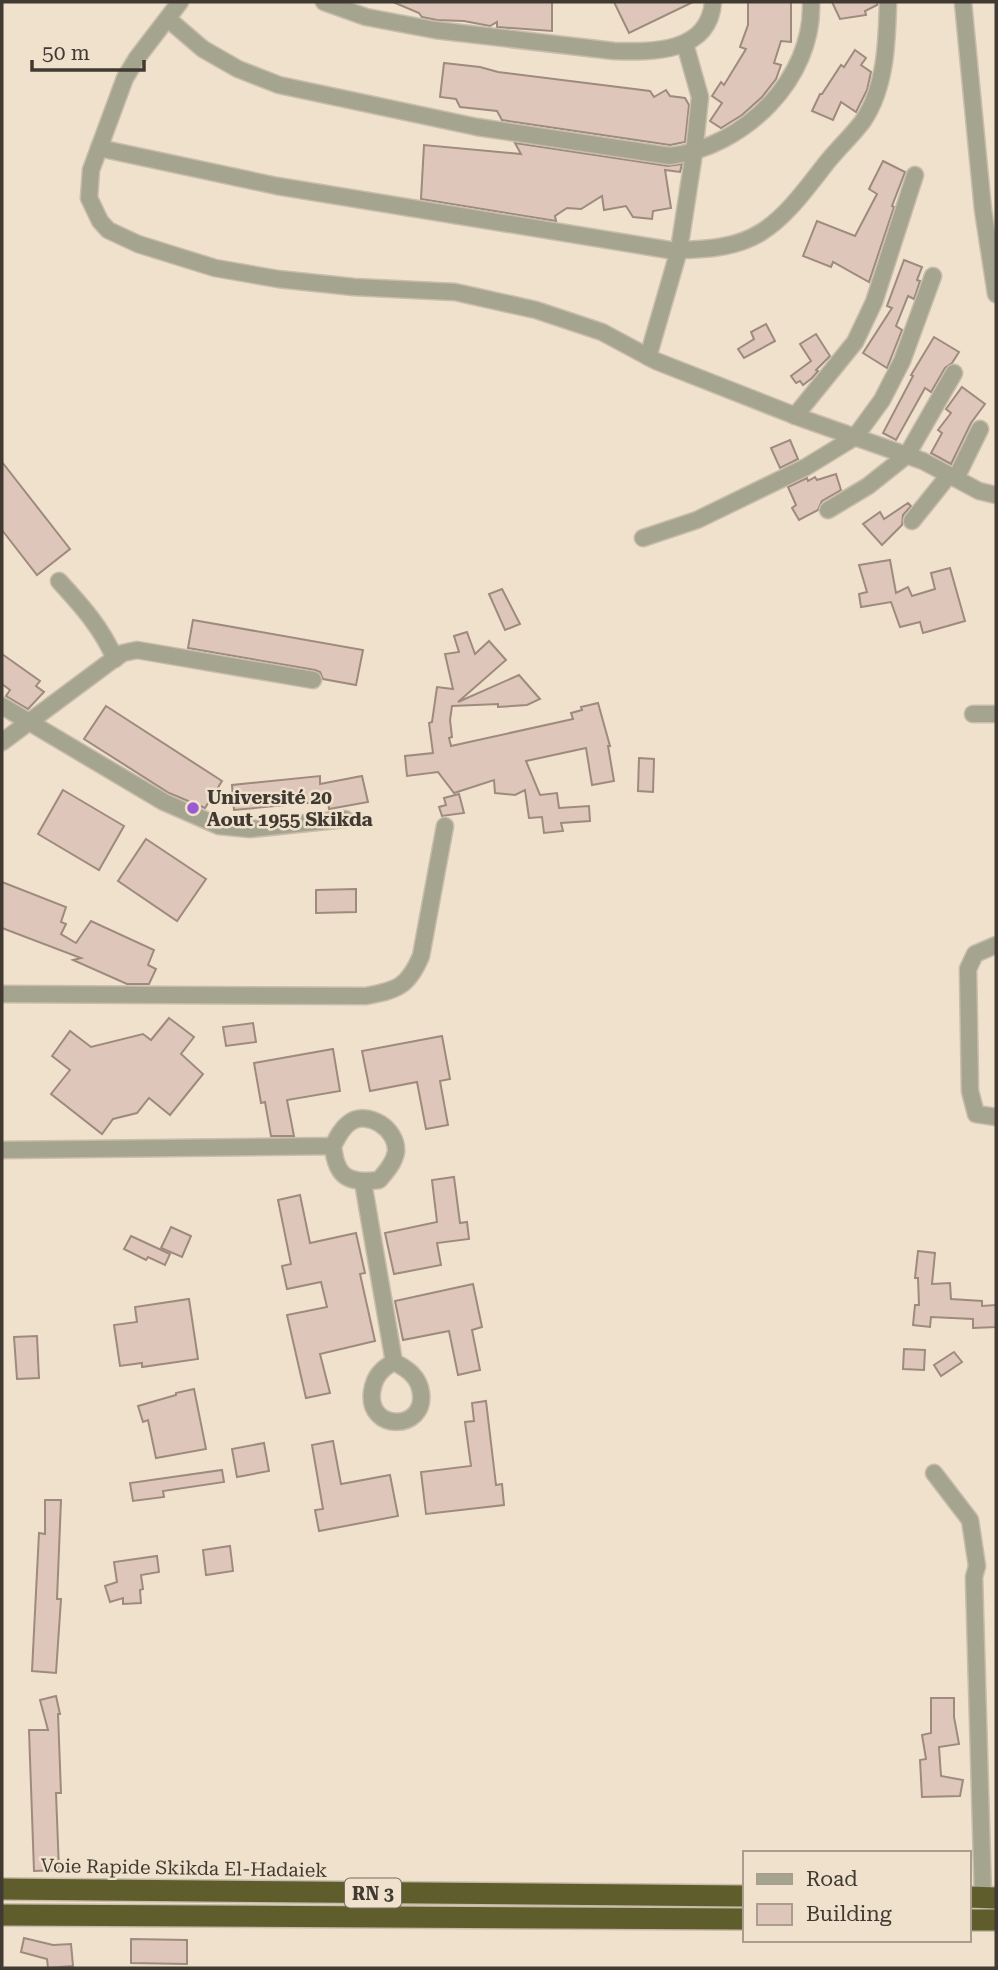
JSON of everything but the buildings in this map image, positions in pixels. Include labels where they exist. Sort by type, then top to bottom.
[{"type":"highway","name":"Voie Rapide Skikda El-Hadaiek","points":[[2,1889],[743,1896]]},
{"type":"highway","name":"RN 3","points":[[2,1915],[743,1919]]},
{"type":"highway","points":[[970,1920],[996,1920]]},
{"type":"street","points":[[180,2],[125,78],[91,170],[89,198],[100,221],[121,238],[215,268],[278,279],[455,292],[536,310],[602,332],[648,357],[795,416],[907,455],[979,491],[996,495]]},
{"type":"street","points":[[324,2],[366,17],[435,30],[643,52],[685,44],[700,35],[707,23],[713,2]]},
{"type":"street","points":[[168,19],[204,49],[238,69],[279,85],[477,127],[670,156],[694,153],[732,136],[767,110],[794,69],[807,39],[812,15],[811,2]]},
{"type":"street","points":[[99,148],[277,186],[679,250],[715,248],[751,239],[769,229],[796,203],[863,120],[878,89],[887,41],[888,2]]},
{"type":"street","points":[[963,2],[983,210],[996,294]]},
{"type":"street","points":[[648,357],[679,250],[694,153],[700,97],[685,44]]},
{"type":"street","points":[[795,416],[855,342],[874,302],[915,175]]},
{"type":"street","points":[[643,538],[697,520],[806,467],[855,437],[882,400],[902,361],[933,276]]},
{"type":"street","points":[[828,510],[868,486],[907,455],[954,373]]},
{"type":"street","points":[[912,521],[953,476],[980,429]]},
{"type":"street","points":[[59,580],[92,617],[106,637],[115,659]]},
{"type":"street","points":[[2,742],[123,653],[137,650],[313,680]]},
{"type":"street","points":[[2,706],[164,802],[219,827],[250,829],[345,819]]},
{"type":"street","points":[[973,714],[996,714]]},
{"type":"street","points":[[2,994],[366,996],[400,988],[413,974],[421,956],[445,825]]},
{"type":"street","points":[[996,945],[975,954],[968,969],[970,1091],[976,1114],[996,1117]]},
{"type":"street","points":[[366,1117],[389,1131],[396,1150],[389,1168],[379,1181],[363,1182],[345,1177],[334,1164],[332,1146],[341,1130],[351,1121],[366,1117]]},
{"type":"street","points":[[2,1150],[332,1146]]},
{"type":"street","points":[[363,1182],[394,1362]]},
{"type":"street","points":[[934,1473],[970,1520],[977,1566],[974,1577],[983,1897]]},
{"type":"place","name":"Université 20 Aout 1955 Skikda","points":[[193,808]]}]
